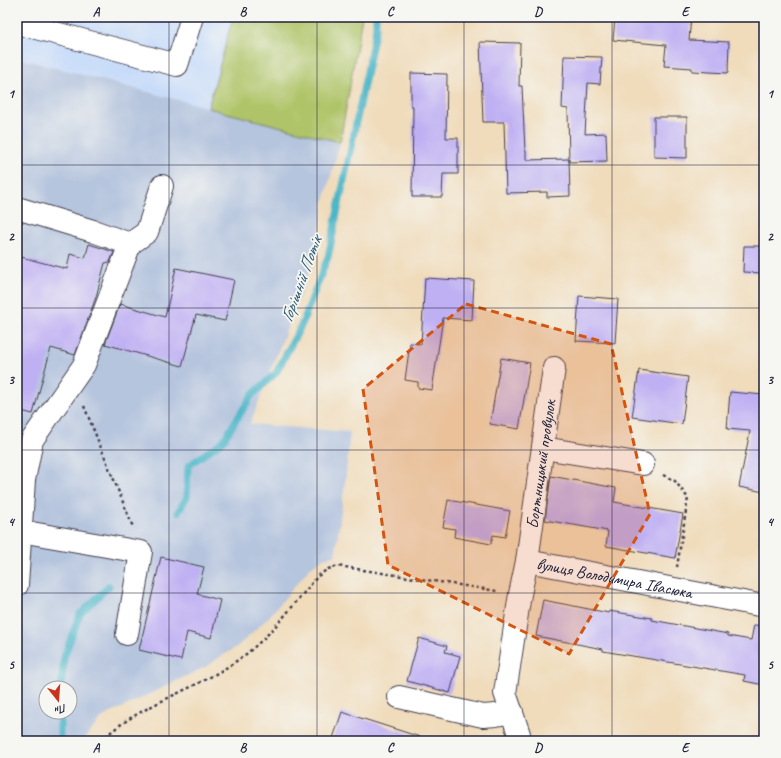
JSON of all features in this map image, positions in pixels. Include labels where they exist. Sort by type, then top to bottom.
[{"type":"street","points":[[17,23],[177,65],[192,17]]},
{"type":"street","points":[[17,585],[21,481],[32,440],[76,379],[84,365],[130,244],[147,232],[162,186]]},
{"type":"street","points":[[17,208],[93,230],[130,244]]},
{"type":"street","name":"Бортницький провулок","points":[[527,561],[554,368]]},
{"type":"street","points":[[543,448],[643,464]]},
{"type":"street","points":[[20,531],[141,552],[127,634]]},
{"type":"street","name":"вулиця Володимира Івасюка","points":[[518,741],[519,734],[505,693],[520,594],[527,561],[764,606]]},
{"type":"street","points":[[399,697],[483,716],[496,716],[512,712]]},
{"type":"path","points":[[76,379],[80,396],[117,486],[141,552]]},
{"type":"path","points":[[643,464],[675,481],[688,498],[674,589]]},
{"type":"path","points":[[101,741],[113,729],[133,717],[213,676],[251,651],[266,637],[318,576],[328,569],[338,566],[520,594]]},
{"type":"highlighted area","points":[[466,304],[611,344],[650,514],[569,654],[388,565],[363,389]]},
{"type":"shaded area","points":[[17,17],[233,17],[208,108],[17,58]]},
{"type":"shaded area","points":[[17,58],[340,142],[324,201],[317,251],[250,424],[350,432],[335,556],[323,558],[311,567],[268,618],[238,646],[205,667],[103,717],[82,741],[17,741]]},
{"type":"green space","points":[[233,17],[362,17],[340,142],[208,108]]},
{"type":"building","points":[[615,17],[691,17],[689,40],[729,42],[728,73],[692,71],[692,68],[664,66],[666,45],[613,40]]},
{"type":"building","points":[[480,42],[520,43],[519,86],[522,86],[526,160],[569,159],[570,196],[547,197],[547,192],[506,193],[504,122],[483,122]]},
{"type":"building","points":[[564,56],[602,57],[600,84],[588,83],[585,134],[606,133],[607,161],[569,162],[568,109],[562,108]]},
{"type":"building","points":[[411,73],[447,74],[446,138],[458,138],[458,174],[443,174],[442,197],[412,197],[413,106],[411,106]]},
{"type":"building","points":[[654,117],[687,117],[687,158],[654,157]]},
{"type":"building","points":[[89,244],[114,252],[110,262],[105,263],[96,297],[75,355],[51,348],[33,414],[17,410],[17,256],[67,269],[70,254],[85,258]]},
{"type":"building","points":[[744,246],[764,246],[764,273],[743,272]]},
{"type":"building","points":[[176,268],[234,280],[225,321],[196,315],[182,366],[105,344],[120,304],[165,317]]},
{"type":"building","points":[[425,278],[474,281],[472,320],[443,318],[432,390],[418,388],[418,382],[405,380],[410,343],[421,344]]},
{"type":"building","points":[[579,296],[618,299],[615,343],[576,341]]},
{"type":"building","points":[[501,358],[530,363],[519,429],[490,424]]},
{"type":"building","points":[[639,370],[688,377],[682,424],[632,417]]},
{"type":"building","points":[[730,392],[764,395],[764,492],[739,487],[750,431],[727,429]]},
{"type":"building","points":[[551,476],[616,488],[614,502],[683,514],[675,558],[606,546],[608,531],[545,520]]},
{"type":"building","points":[[448,500],[510,511],[505,537],[493,535],[491,544],[454,537],[455,529],[443,527]]},
{"type":"building","points":[[161,557],[204,567],[197,594],[220,600],[211,638],[187,632],[181,660],[139,650]]},
{"type":"building","points":[[543,600],[609,613],[609,611],[652,618],[652,620],[728,634],[728,636],[751,640],[754,625],[764,626],[764,685],[744,681],[745,675],[603,651],[603,649],[536,636]]},
{"type":"building","points":[[419,638],[447,646],[445,652],[460,656],[450,693],[407,681]]},
{"type":"building","points":[[342,712],[420,737],[420,741],[332,741]]},
{"type":"waterway","name":"Горішній Потік","points":[[178,512],[187,497],[188,466],[223,441],[252,395],[276,373],[302,324],[328,257],[376,28],[376,17]]},
{"type":"waterway","name":"Горішній Потік","points":[[62,680],[64,657],[80,614],[109,586]]},
{"type":"waterway","name":"Горішній Потік","points":[[60,720],[60,741]]}]
